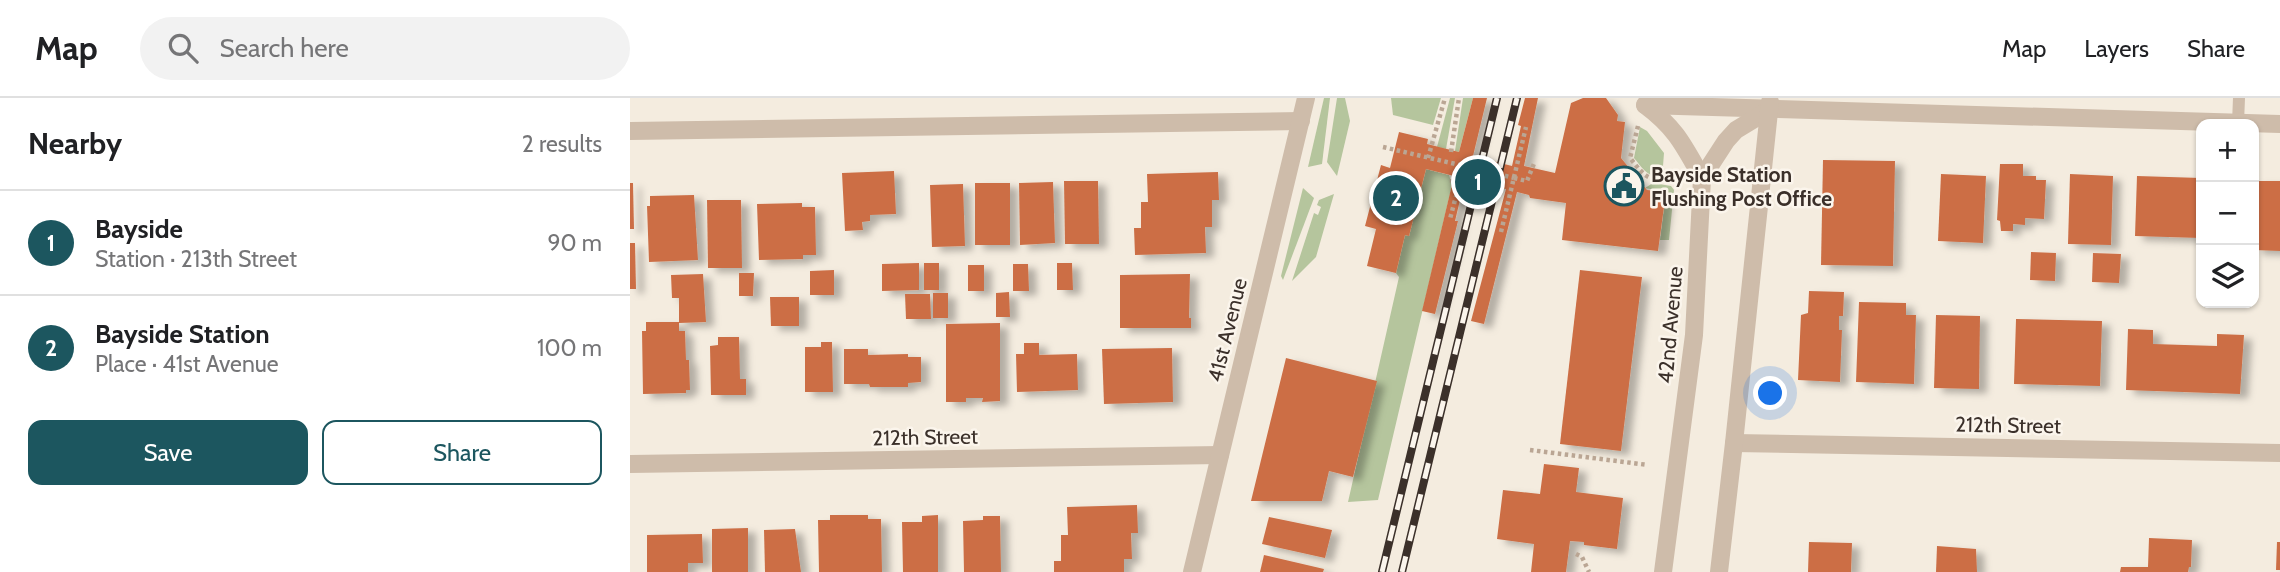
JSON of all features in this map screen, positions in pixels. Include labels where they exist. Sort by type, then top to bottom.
[{"type":"street","name":"41st Avenue","points":[[1192,572],[1306,98]]},
{"type":"street","points":[[1718,572],[1770,104]]},
{"type":"street","points":[[1640,108],[1770,104],[2196,121]]},
{"type":"street","name":"42nd Avenue","points":[[1663,572],[1693,335],[1703,178],[1726,141],[1770,104]]},
{"type":"street","points":[[1640,108],[1666,121],[1703,178]]},
{"type":"street","points":[[630,131],[1301,121]]},
{"type":"street","points":[[2259,124],[2280,124]]},
{"type":"street","name":"212th Street","points":[[1734,443],[2280,453]]},
{"type":"street","name":"212th Street","points":[[630,464],[1220,455]]},
{"type":"lane","points":[[2238,119],[2239,98]]},
{"type":"path","points":[[1428,158],[1445,98]]},
{"type":"path","points":[[1451,152],[1460,98]]},
{"type":"path","points":[[1640,108],[1630,158],[1644,176],[1651,180],[1674,181]]},
{"type":"path","points":[[1501,232],[1526,127]]},
{"type":"path","points":[[1383,147],[1527,181],[1535,161]]},
{"type":"path","points":[[1450,219],[1464,166]]},
{"type":"path","points":[[1530,450],[1648,465]]},
{"type":"path","points":[[1576,554],[1582,557],[1589,572]]},
{"type":"green space","points":[[1324,98],[1330,98],[1322,164],[1308,167]]},
{"type":"green space","points":[[1337,98],[1345,98],[1350,121],[1337,176],[1327,162]]},
{"type":"green space","points":[[1391,98],[1441,98],[1433,125],[1393,115]]},
{"type":"green space","points":[[1450,98],[1455,98],[1446,149],[1437,147]]},
{"type":"green space","points":[[1463,98],[1473,98],[1459,152],[1455,151]]},
{"type":"green space","points":[[1640,127],[1647,131],[1664,153],[1663,166],[1667,174],[1665,177],[1650,175],[1634,158]]},
{"type":"green space","points":[[1426,169],[1449,175],[1452,185],[1378,500],[1348,502],[1399,277],[1396,273],[1405,235],[1409,236]]},
{"type":"green space","points":[[1653,183],[1671,186],[1674,190],[1669,240],[1660,240],[1666,192],[1645,188]]},
{"type":"green space","points":[[1303,188],[1314,198],[1283,280],[1281,276]]},
{"type":"green space","points":[[1334,194],[1316,257],[1292,281],[1314,213],[1318,215],[1321,207],[1317,205],[1319,200]]},
{"type":"building","points":[[1473,98],[1487,98],[1473,156],[1512,166],[1525,98],[1538,98],[1524,166],[1555,173],[1571,103],[1583,98],[1606,98],[1618,115],[1617,121],[1625,122],[1621,158],[1647,190],[1666,192],[1658,251],[1562,240],[1566,203],[1530,198],[1529,195],[1517,192],[1484,324],[1471,321],[1506,189],[1465,179],[1455,221],[1458,221],[1435,314],[1422,311],[1454,176],[1426,169],[1409,236],[1405,235],[1396,273],[1367,266],[1376,229],[1365,226],[1381,165],[1390,168],[1399,132],[1428,139],[1427,144],[1459,152]]},
{"type":"building","points":[[1823,160],[1895,161],[1893,266],[1821,265]]},
{"type":"building","points":[[2000,164],[2023,164],[2023,176],[2036,176],[2036,180],[2046,180],[2044,219],[2025,218],[2025,225],[2013,224],[2013,231],[2001,231],[2000,221],[1997,220]]},
{"type":"building","points":[[894,171],[896,214],[870,215],[870,221],[862,222],[863,230],[845,231],[842,173]]},
{"type":"building","points":[[1218,172],[1219,200],[1212,200],[1212,227],[1205,227],[1206,253],[1135,255],[1134,228],[1141,228],[1141,202],[1148,202],[1147,174]]},
{"type":"building","points":[[1941,174],[1986,176],[1983,243],[1938,241]]},
{"type":"building","points":[[2070,174],[2113,176],[2111,245],[2068,244]]},
{"type":"building","points":[[2137,176],[2196,178],[2196,238],[2135,236]]},
{"type":"building","points":[[1064,181],[1098,181],[1099,244],[1065,244]]},
{"type":"building","points":[[2259,181],[2280,181],[2280,251],[2259,250]]},
{"type":"building","points":[[1053,182],[1055,243],[1020,245],[1019,183]]},
{"type":"building","points":[[630,183],[633,183],[634,229],[630,229]]},
{"type":"building","points":[[975,183],[1010,183],[1010,245],[975,245]]},
{"type":"building","points":[[963,184],[965,246],[932,247],[930,185]]},
{"type":"building","points":[[694,195],[698,260],[649,262],[647,206],[650,206],[650,196]]},
{"type":"building","points":[[707,200],[741,200],[742,268],[708,268]]},
{"type":"building","points":[[802,203],[802,207],[815,207],[816,255],[803,255],[803,259],[759,260],[757,204]]},
{"type":"building","points":[[630,243],[635,243],[636,289],[630,289]]},
{"type":"building","points":[[2031,252],[2056,253],[2055,281],[2030,280]]},
{"type":"building","points":[[2093,253],[2121,254],[2119,283],[2092,282]]},
{"type":"building","points":[[919,263],[919,290],[882,291],[882,264]]},
{"type":"building","points":[[924,263],[939,263],[939,290],[924,290]]},
{"type":"building","points":[[1057,263],[1072,263],[1073,290],[1057,290]]},
{"type":"building","points":[[1013,264],[1028,264],[1029,291],[1013,291]]},
{"type":"building","points":[[968,265],[984,265],[984,291],[968,291]]},
{"type":"building","points":[[834,270],[834,295],[810,295],[810,271]]},
{"type":"building","points":[[1580,270],[1642,277],[1621,451],[1560,444]]},
{"type":"building","points":[[739,273],[754,273],[753,296],[739,296]]},
{"type":"building","points":[[703,274],[706,322],[679,323],[679,331],[685,331],[690,390],[686,390],[686,393],[643,394],[642,331],[646,331],[646,322],[679,322],[679,298],[672,298],[671,275]]},
{"type":"building","points":[[1190,274],[1191,328],[1120,328],[1120,275]]},
{"type":"building","points":[[1809,291],[1844,292],[1843,316],[1839,316],[1839,330],[1842,330],[1840,382],[1798,380],[1801,315],[1808,313]]},
{"type":"building","points":[[1009,292],[1010,317],[996,317],[996,293]]},
{"type":"building","points":[[933,293],[948,293],[948,318],[933,318]]},
{"type":"building","points":[[905,294],[930,294],[931,319],[906,319]]},
{"type":"building","points":[[770,297],[799,297],[799,326],[771,326]]},
{"type":"building","points":[[1859,302],[1906,303],[1906,315],[1916,315],[1914,384],[1856,382]]},
{"type":"building","points":[[1936,315],[1980,316],[1979,389],[1934,388]]},
{"type":"building","points":[[2016,319],[2102,321],[2100,386],[2014,384]]},
{"type":"building","points":[[1000,323],[1000,401],[982,402],[983,398],[966,398],[966,402],[946,402],[946,324]]},
{"type":"building","points":[[2128,329],[2153,330],[2153,344],[2217,346],[2217,334],[2244,335],[2240,394],[2126,390]]},
{"type":"building","points":[[718,337],[739,337],[740,379],[746,379],[746,395],[711,395],[710,346],[718,345]]},
{"type":"building","points":[[821,342],[832,342],[833,392],[805,392],[805,347],[821,347]]},
{"type":"building","points":[[1024,343],[1039,343],[1039,355],[1077,354],[1078,390],[1017,392],[1016,354],[1024,354]]},
{"type":"building","points":[[1172,348],[1173,402],[1104,404],[1102,349]]},
{"type":"building","points":[[844,349],[868,349],[868,355],[908,354],[908,357],[921,357],[921,382],[908,383],[908,387],[844,384]]},
{"type":"building","points":[[1286,358],[1377,381],[1353,477],[1329,471],[1322,501],[1251,501]]},
{"type":"building","points":[[1544,464],[1579,468],[1576,492],[1623,498],[1617,549],[1570,541],[1566,572],[1531,572],[1534,544],[1497,539],[1503,490],[1540,494]]},
{"type":"building","points":[[1137,505],[1138,533],[1131,533],[1132,559],[1124,559],[1124,572],[1054,572],[1054,561],[1061,561],[1061,535],[1068,535],[1067,507]]},
{"type":"building","points":[[830,515],[868,515],[868,519],[881,519],[882,572],[819,572],[818,520],[830,520]]},
{"type":"building","points":[[938,515],[938,572],[903,572],[902,522],[922,522],[922,516]]},
{"type":"building","points":[[983,516],[1000,516],[1001,572],[964,572],[963,521],[983,520]]},
{"type":"building","points":[[1269,517],[1332,530],[1325,558],[1262,544]]},
{"type":"building","points":[[748,528],[748,572],[712,572],[712,529]]},
{"type":"building","points":[[795,529],[801,572],[765,572],[764,530]]},
{"type":"building","points":[[702,534],[703,563],[688,563],[688,572],[647,572],[647,535]]},
{"type":"building","points":[[2149,538],[2192,540],[2191,567],[2188,572],[2120,572],[2121,567],[2148,567]]},
{"type":"building","points":[[1809,542],[1852,543],[1851,572],[1808,572]]},
{"type":"building","points":[[2277,542],[2280,542],[2280,570],[2276,570]]},
{"type":"building","points":[[1937,546],[1976,549],[1977,572],[1936,572]]},
{"type":"building","points":[[1264,555],[1324,569],[1323,572],[1260,572]]},
{"type":"railway","points":[[1382,572],[1497,98]]},
{"type":"railway","points":[[1402,572],[1517,98]]},
{"type":"place","name":"Bayside","points":[[1478,182]]},
{"type":"place","name":"Bayside Station Flushing Post Office","points":[[1624,186]]},
{"type":"place","name":"Bayside Station","points":[[1396,198]]}]
